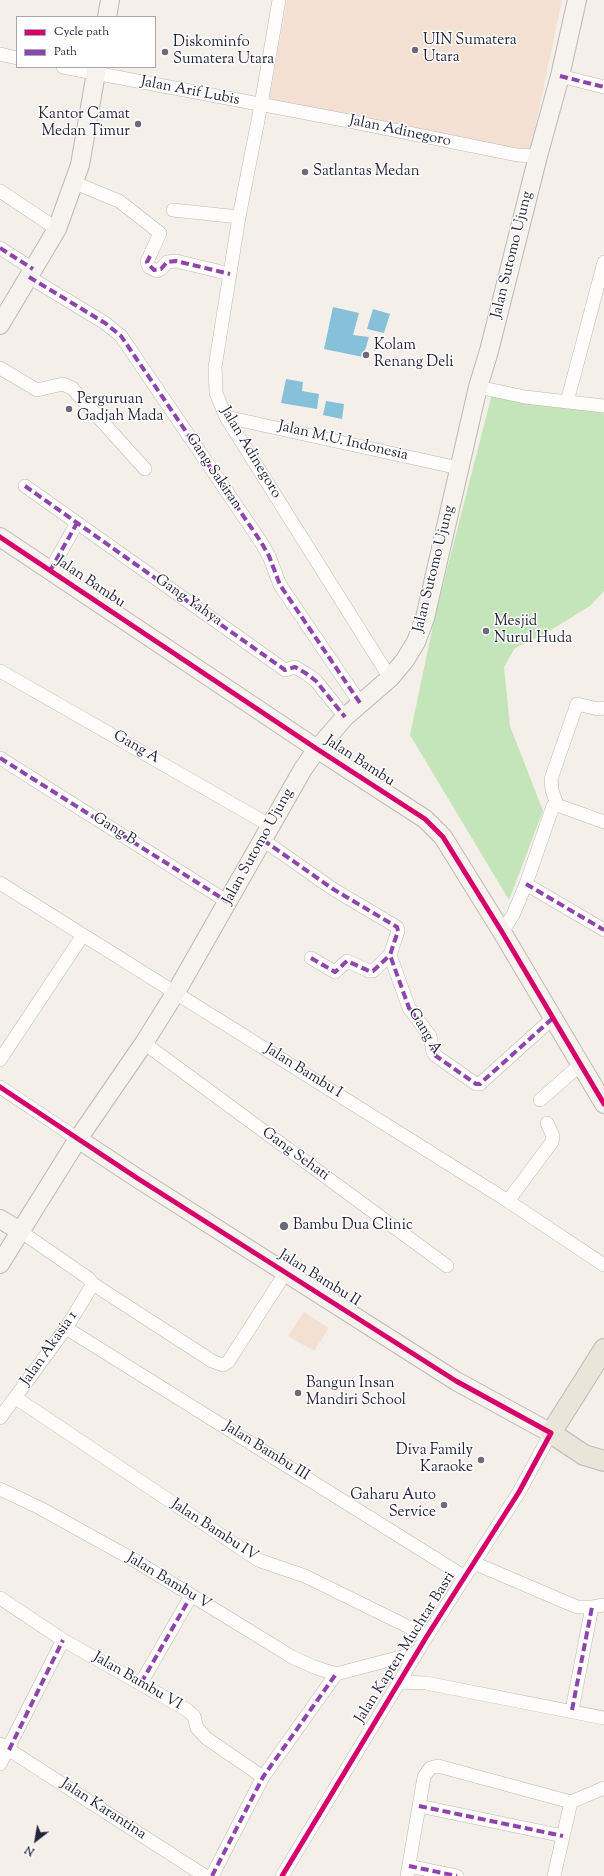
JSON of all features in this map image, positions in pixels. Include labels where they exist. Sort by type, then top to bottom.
[{"type":"main road","points":[[551,1433],[604,1349]]},
{"type":"main road","name":"Jalan Bambu II","points":[[551,1433],[584,1455],[604,1460]]},
{"type":"street","points":[[107,16],[110,0]]},
{"type":"street","name":"Jalan Adinegoro","points":[[279,0],[262,105],[239,217],[230,274],[215,381],[218,400],[226,417],[390,678]]},
{"type":"street","name":"Jalan Sutomo Ujung","points":[[0,1264],[78,1139],[144,1044],[176,992],[303,769],[317,749],[345,716],[390,678],[405,660],[416,642],[425,618],[478,387],[489,350],[538,156],[560,76],[577,0]]},
{"type":"street","points":[[0,54],[16,58]]},
{"type":"street","name":"Jalan Arif Lubis","points":[[74,68],[96,70],[262,105]]},
{"type":"street","points":[[0,325],[58,229],[80,165],[96,70]]},
{"type":"street","points":[[560,76],[604,87]]},
{"type":"street","name":"Jalan Adinegoro","points":[[262,105],[349,121],[509,154],[538,156]]},
{"type":"street","points":[[75,183],[119,201],[160,233],[147,262],[149,267],[161,270],[167,262],[176,261],[230,274]]},
{"type":"street","points":[[0,191],[58,229]]},
{"type":"street","points":[[173,210],[239,217]]},
{"type":"street","name":"Gang Sakiran","points":[[0,248],[31,273],[105,323],[121,336],[261,542],[270,556],[280,585],[360,703]]},
{"type":"street","points":[[567,402],[604,262]]},
{"type":"street","points":[[0,368],[37,390],[63,384],[72,388],[145,469]]},
{"type":"street","points":[[478,387],[504,394],[604,406]]},
{"type":"street","name":"Jalan M.U. Indonesia","points":[[226,417],[459,468]]},
{"type":"street","name":"Gang Yahya","points":[[24,486],[285,670],[295,667],[307,674],[316,681],[345,716]]},
{"type":"street","points":[[50,571],[77,523]]},
{"type":"street","name":"Jalan Bambu","points":[[0,537],[431,824],[443,837],[504,930],[580,1065],[604,1104]]},
{"type":"street","name":"Gang A","points":[[0,671],[267,833],[333,889],[397,927],[398,931],[390,955],[409,1008],[430,1036],[433,1052],[442,1061],[476,1084],[480,1084],[553,1018]]},
{"type":"street","points":[[604,708],[598,709],[577,704],[551,780],[552,790],[557,804],[604,822]]},
{"type":"street","name":"Gang B","points":[[0,758],[228,902]]},
{"type":"street","points":[[504,930],[513,915],[526,884],[552,808],[557,804]]},
{"type":"street","name":"Jalan Bambu I","points":[[0,883],[508,1201],[604,1265]]},
{"type":"street","points":[[526,884],[604,930]]},
{"type":"street","points":[[0,1060],[83,935]]},
{"type":"street","points":[[311,958],[336,972],[346,961],[373,971],[390,955]]},
{"type":"street","name":"Gang Sehati","points":[[144,1044],[447,1266]]},
{"type":"street","points":[[540,1100],[580,1065]]},
{"type":"street","points":[[0,1087],[78,1139]]},
{"type":"street","points":[[508,1201],[552,1142],[552,1136],[547,1123]]},
{"type":"street","name":"Jalan Bambu II","points":[[78,1139],[136,1178],[456,1380],[551,1433]]},
{"type":"street","points":[[0,1219],[212,1361],[223,1365],[228,1362],[286,1272]]},
{"type":"street","name":"Jalan Akasia 1","points":[[0,1418],[66,1328],[91,1281]]},
{"type":"street","name":"Jalan Bambu III","points":[[66,1328],[465,1577]]},
{"type":"street","name":"Jalan Bambu IV","points":[[16,1398],[258,1560],[305,1576],[427,1636]]},
{"type":"street","name":"Jalan Kapten Muchtar Basri","points":[[282,1876],[398,1682],[519,1492],[551,1433]]},
{"type":"street","name":"Jalan Bambu V","points":[[0,1489],[40,1508],[127,1557],[292,1657],[314,1667],[336,1674]]},
{"type":"street","points":[[474,1562],[577,1607],[598,1606],[572,1710]]},
{"type":"street","points":[[141,1683],[191,1596]]},
{"type":"street","name":"Jalan Bambu VI","points":[[0,1598],[63,1640],[187,1710],[194,1716],[201,1733],[263,1777]]},
{"type":"street","points":[[0,1764],[4,1747],[63,1640]]},
{"type":"street","points":[[212,1876],[263,1777],[336,1674],[416,1653]]},
{"type":"street","points":[[398,1682],[426,1683],[572,1710],[604,1718]]},
{"type":"street","name":"Jalan Karantina","points":[[4,1747],[205,1876]]},
{"type":"street","points":[[457,1876],[408,1871],[426,1772],[430,1768],[438,1766],[571,1802],[604,1788]]},
{"type":"street","points":[[554,1876],[571,1802]]},
{"type":"street","points":[[419,1806],[563,1836]]},
{"type":"shaded area","name":"UIN Sumatera Utara","points":[[287,0],[562,0],[530,152],[269,100]]},
{"type":"shaded area","points":[[304,1312],[329,1328],[314,1351],[288,1336]]},
{"type":"green space","points":[[492,394],[604,410],[604,591],[590,606],[546,633],[515,648],[504,667],[510,726],[543,811],[509,900],[410,735],[435,616]]},
{"type":"water","points":[[333,307],[359,313],[353,335],[369,337],[363,357],[324,349]]},
{"type":"water","name":"Kolam Renang Deli","points":[[373,309],[390,314],[384,333],[367,329]]},
{"type":"water","points":[[286,379],[303,382],[302,391],[319,394],[317,409],[281,403]]},
{"type":"water","points":[[326,401],[344,404],[342,419],[323,415]]},
{"type":"marked path","points":[[560,76],[604,87]]},
{"type":"marked path","points":[[0,248],[33,269]]},
{"type":"marked path","points":[[150,256],[147,262],[154,270],[161,269],[167,262],[176,261],[230,274]]},
{"type":"marked path","points":[[29,277],[105,323],[121,336],[261,542],[269,556],[280,585],[360,703]]},
{"type":"marked path","points":[[25,486],[285,670],[295,667],[307,674],[316,681],[345,717]]},
{"type":"marked path","points":[[50,571],[77,523]]},
{"type":"marked path","points":[[0,758],[228,902]]},
{"type":"marked path","points":[[263,840],[333,889],[397,927],[398,931],[390,955],[409,1008],[430,1036],[433,1052],[436,1056],[476,1084],[480,1084],[553,1018]]},
{"type":"marked path","points":[[526,884],[604,930]]},
{"type":"marked path","points":[[311,958],[335,972],[347,961],[369,971],[373,971],[390,955]]},
{"type":"marked path","points":[[141,1683],[191,1596]]},
{"type":"marked path","points":[[572,1710],[592,1607]]},
{"type":"marked path","points":[[9,1750],[63,1640]]},
{"type":"marked path","points":[[212,1876],[263,1777],[336,1674]]},
{"type":"marked path","points":[[419,1806],[563,1836]]},
{"type":"marked path","points":[[409,1866],[457,1876]]},
{"type":"cycle path","points":[[0,537],[317,749],[425,819],[443,837],[502,932],[604,1104]]},
{"type":"cycle path","points":[[0,1087],[137,1178],[456,1381],[551,1433],[519,1492],[427,1636],[282,1876]]},
{"type":"place","name":"UIN Sumatera Utara","points":[[415,50]]},
{"type":"place","name":"Diskominfo Sumatera Utara","points":[[165,52]]},
{"type":"place","name":"Kantor Camat Medan Timur","points":[[138,124]]},
{"type":"place","name":"Satlantas Medan","points":[[305,172]]},
{"type":"place","name":"Kolam Renang Deli","points":[[366,355]]},
{"type":"place","name":"Perguruan Gadjah Mada","points":[[69,409]]},
{"type":"place","name":"Mesjid Nurul Huda","points":[[486,631]]},
{"type":"place","name":"Bambu Dua Clinic","points":[[284,1226]]},
{"type":"place","name":"Bangun Insan Mandiri School","points":[[298,1393]]},
{"type":"place","name":"Diva Family Karaoke","points":[[481,1460]]},
{"type":"place","name":"Gaharu Auto Service","points":[[444,1505]]}]
